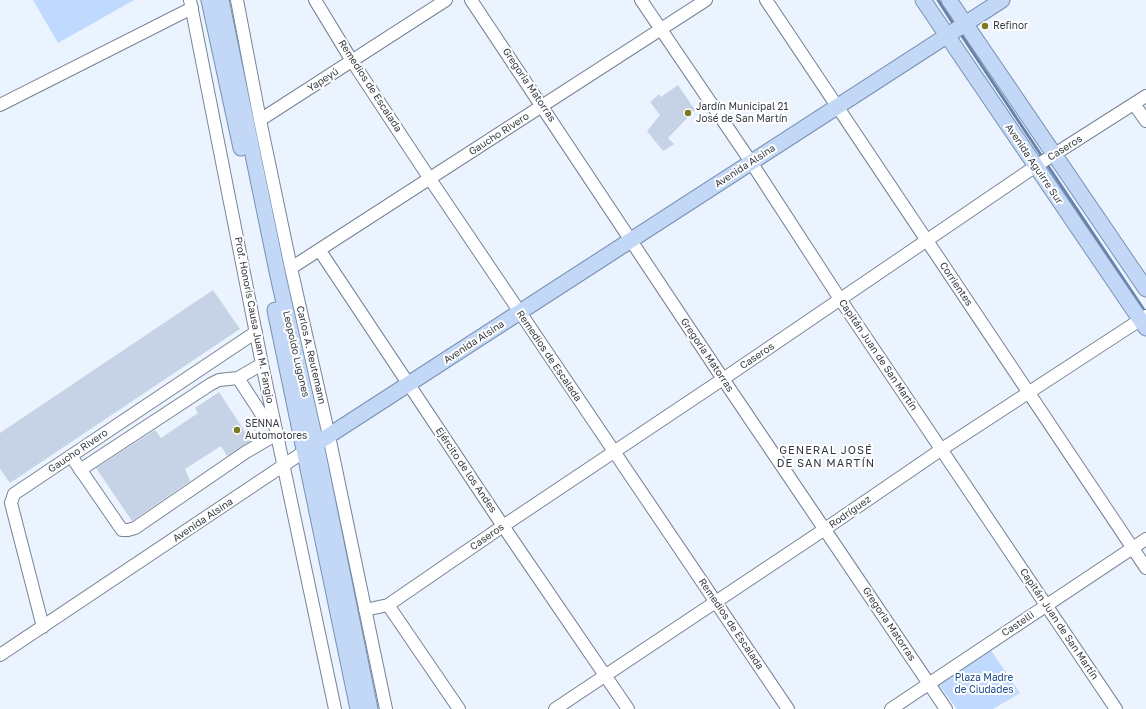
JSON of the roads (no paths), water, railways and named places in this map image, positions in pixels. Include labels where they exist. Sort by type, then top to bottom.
[{"type":"main road","name":"Leopoldo Lugones","points":[[210,0],[370,709]]},
{"type":"main road","name":"Leopoldo Lugones","points":[[221,0],[278,276],[311,448],[358,709]]},
{"type":"main road","name":"Avenida Aguirre Sur","points":[[923,0],[956,31],[1054,155],[1146,289]]},
{"type":"main road","name":"Avenida Aguirre Sur","points":[[949,0],[956,31],[1036,166],[1144,320]]},
{"type":"main road","name":"Avenida Alsina","points":[[311,448],[1002,0]]},
{"type":"street","name":"Carlos A. Reutemann","points":[[237,0],[291,268],[329,436],[386,709]]},
{"type":"street","name":"Remedios de Escalada","points":[[315,0],[352,61],[430,179],[788,709]]},
{"type":"street","name":"Yapeyú","points":[[260,120],[446,0]]},
{"type":"street","name":"Gregoria Matorras","points":[[472,0],[723,379],[946,709]]},
{"type":"street","name":"Capitán Juan de San Martín","points":[[641,0],[751,162],[840,299],[1116,709]]},
{"type":"street","name":"Gaucho Rivero","points":[[291,268],[706,0]]},
{"type":"street","name":"Corrientes","points":[[766,0],[1146,568]]},
{"type":"street","points":[[0,105],[191,4]]},
{"type":"street","name":"Prof. Honoris Causa Juan M. Fangio","points":[[191,4],[262,364],[335,709]]},
{"type":"street","name":"Caseros","points":[[365,610],[388,605],[1036,166],[1146,96]]},
{"type":"street","points":[[1134,104],[1146,122]]},
{"type":"street","name":"Ejército de los Andes","points":[[320,250],[503,526],[628,709]]},
{"type":"street","name":"Rodríguez","points":[[555,709],[1028,392],[1144,320]]},
{"type":"street","name":"Gaucho Rivero","points":[[43,627],[11,503],[14,494],[256,332]]},
{"type":"street","points":[[80,470],[211,384],[219,380],[238,378],[262,364]]},
{"type":"street","points":[[200,370],[211,384]]},
{"type":"street","points":[[238,378],[264,418],[274,420]]},
{"type":"street","points":[[71,456],[122,530],[128,530],[135,528],[246,452],[277,434]]},
{"type":"street","name":"Avenida Alsina","points":[[0,655],[311,448]]},
{"type":"street","name":"Castelli","points":[[891,709],[1146,540]]},
{"type":"street","points":[[388,605],[459,709]]},
{"type":"waterway","points":[[938,0],[954,25]]},
{"type":"waterway","points":[[960,33],[1043,158]]},
{"type":"waterway","points":[[1046,163],[1146,313]]},
{"type":"place","name":"Refinor","points":[[985,26]]},
{"type":"place","name":"Jardín Municipal 21 José de San Martín","points":[[688,113]]},
{"type":"place","name":"SENNA Automotores","points":[[237,430]]},
{"type":"district","name":"GENERAL JOSÉ DE SAN MARTÍN","points":[[826,457]]},
{"type":"park label","name":"Plaza Madre de Ciudades","points":[[984,684]]}]
